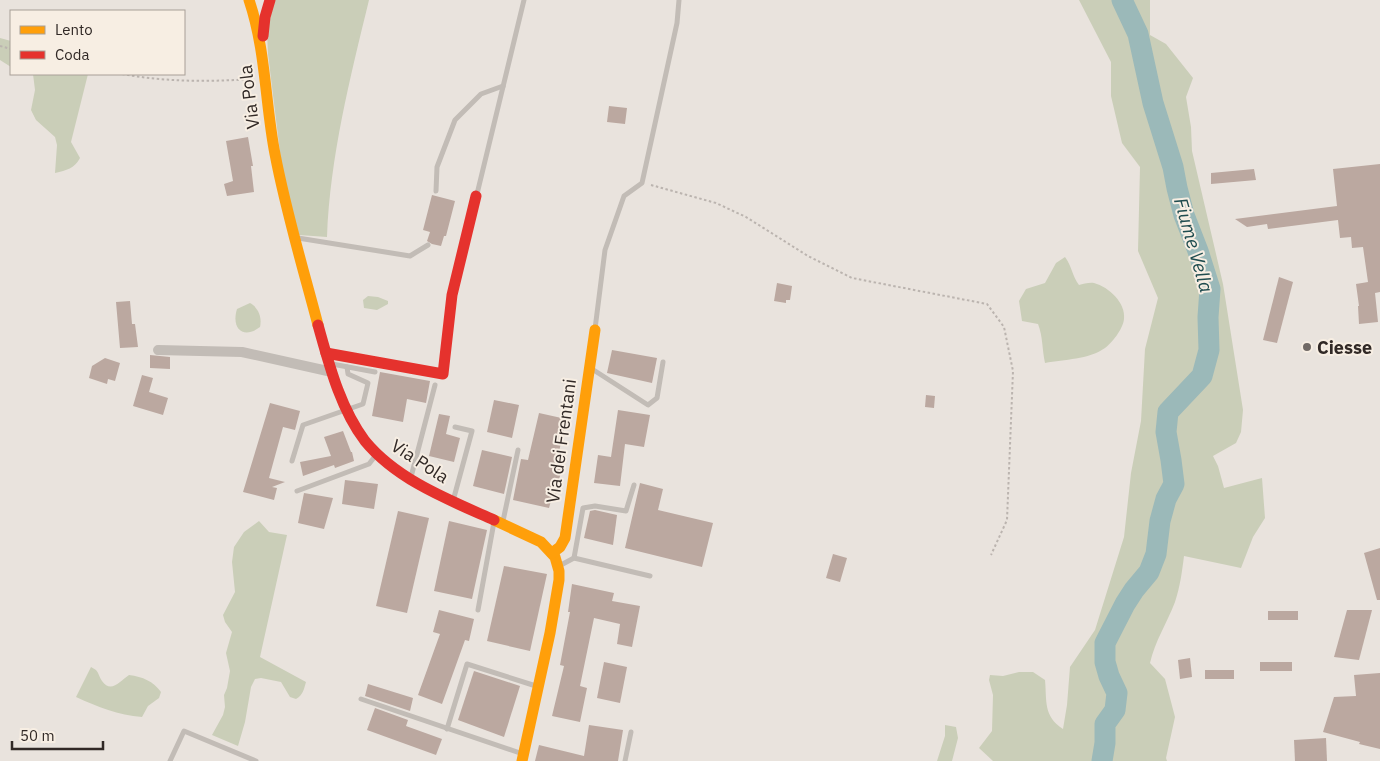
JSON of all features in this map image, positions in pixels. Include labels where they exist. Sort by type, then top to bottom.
[{"type":"street","name":"Via Pola","points":[[249,0],[256,20],[262,49],[264,78],[276,161],[329,363],[347,409],[363,438],[377,454],[410,480],[453,502],[542,542],[552,553],[558,566],[559,580],[550,634],[523,758]]},
{"type":"street","name":"Via Pola","points":[[262,49],[265,17],[270,0]]},
{"type":"street","points":[[158,350],[242,352],[443,374],[452,295],[476,196]]},
{"type":"street","name":"Via dei Frentani","points":[[552,553],[560,547],[565,538],[595,330]]},
{"type":"lane","points":[[476,196],[524,0]]},
{"type":"lane","points":[[595,330],[605,250],[624,196],[642,182],[677,23],[679,0]]},
{"type":"lane","points":[[436,191],[437,167],[455,120],[481,94],[504,86]]},
{"type":"lane","points":[[295,237],[410,256],[428,245]]},
{"type":"lane","points":[[590,367],[648,405],[657,398],[663,362]]},
{"type":"lane","points":[[329,363],[376,372]]},
{"type":"lane","points":[[292,461],[303,425],[363,404],[368,383],[348,374],[347,367]]},
{"type":"lane","points":[[410,480],[435,385]]},
{"type":"lane","points":[[453,502],[472,431],[455,427]]},
{"type":"lane","points":[[478,610],[498,522],[518,450]]},
{"type":"lane","points":[[297,491],[369,464],[377,454]]},
{"type":"lane","points":[[574,558],[583,508],[595,506],[626,511],[634,485]]},
{"type":"lane","points":[[558,566],[574,558],[650,576]]},
{"type":"lane","points":[[447,729],[467,664],[539,687]]},
{"type":"lane","points":[[361,699],[523,758]]},
{"type":"lane","points":[[170,761],[184,731],[256,761]]},
{"type":"lane","points":[[625,761],[631,732]]},
{"type":"path","points":[[128,75],[155,80],[216,82],[264,78]]},
{"type":"path","points":[[642,182],[716,203],[746,217],[808,256],[852,278],[987,304],[1004,327],[1013,371],[1007,520],[991,555]]},
{"type":"green space","points":[[274,0],[369,0],[342,118],[332,177],[327,237],[299,235],[283,177],[268,54],[267,32]]},
{"type":"green space","points":[[1079,0],[1150,0],[1150,35],[1166,44],[1193,78],[1186,97],[1191,127],[1192,151],[1223,284],[1243,410],[1241,432],[1236,443],[1213,456],[1224,488],[1262,478],[1265,518],[1253,537],[1241,568],[1184,556],[1180,585],[1175,602],[1150,663],[1165,679],[1175,717],[1166,758],[1167,761],[993,761],[979,748],[992,731],[993,695],[989,680],[990,675],[1003,676],[1019,672],[1033,672],[1045,680],[1046,701],[1049,713],[1052,719],[1063,729],[1070,667],[1095,630],[1124,537],[1131,473],[1141,421],[1145,349],[1158,298],[1138,251],[1140,167],[1122,143],[1111,96],[1111,62]]},
{"type":"green space","points":[[0,38],[10,41],[10,66],[0,60]]},
{"type":"green space","points":[[33,75],[88,75],[71,142],[80,158],[73,167],[67,170],[55,173],[57,145],[55,137],[36,120],[31,110],[35,90]]},
{"type":"green space","points":[[1065,257],[1079,285],[1094,283],[1105,288],[1115,296],[1122,307],[1124,319],[1122,327],[1114,339],[1108,346],[1098,352],[1084,357],[1045,363],[1038,324],[1022,321],[1019,301],[1026,289],[1045,283],[1056,263]]},
{"type":"green space","points":[[368,296],[388,301],[388,304],[377,310],[364,308],[363,300]]},
{"type":"green space","points":[[250,303],[259,314],[261,320],[260,327],[254,331],[244,332],[237,326],[237,309]]},
{"type":"green space","points":[[259,521],[269,532],[287,535],[260,657],[306,682],[302,694],[296,699],[290,697],[281,682],[261,678],[255,679],[251,687],[245,722],[238,746],[212,735],[223,715],[225,707],[224,695],[230,671],[226,653],[232,632],[225,622],[223,615],[235,592],[232,562],[234,547],[244,532]]},
{"type":"green space","points":[[91,667],[98,672],[105,685],[109,686],[116,685],[129,675],[147,680],[161,692],[159,698],[148,706],[142,717],[108,710],[76,697]]},
{"type":"green space","points":[[945,725],[956,727],[958,738],[952,761],[937,761],[945,736]]},
{"type":"building","points":[[609,106],[627,108],[625,124],[607,122]]},
{"type":"building","points":[[248,137],[253,166],[251,166],[254,192],[227,196],[224,184],[233,181],[226,141]]},
{"type":"building","points":[[1380,164],[1380,292],[1375,293],[1378,322],[1359,324],[1356,284],[1368,282],[1363,247],[1352,248],[1351,237],[1340,238],[1338,220],[1268,229],[1267,224],[1247,227],[1235,219],[1337,206],[1333,169]]},
{"type":"building","points":[[1254,169],[1256,180],[1211,184],[1211,173]]},
{"type":"building","points":[[432,195],[455,201],[446,236],[444,236],[441,246],[427,241],[430,232],[423,230]]},
{"type":"building","points":[[1279,277],[1293,282],[1277,343],[1263,340]]},
{"type":"building","points":[[777,283],[792,286],[790,300],[786,300],[786,303],[774,301]]},
{"type":"building","points":[[130,301],[132,324],[135,324],[138,347],[120,348],[116,302]]},
{"type":"building","points":[[612,350],[657,358],[652,383],[607,373]]},
{"type":"building","points":[[150,355],[170,357],[170,369],[150,368]]},
{"type":"building","points":[[105,358],[120,363],[115,381],[108,379],[107,384],[89,378],[92,366]]},
{"type":"building","points":[[380,372],[430,381],[426,403],[407,399],[403,422],[372,416]]},
{"type":"building","points":[[142,375],[153,378],[149,392],[168,398],[163,415],[133,406]]},
{"type":"building","points":[[926,395],[935,396],[934,408],[925,407]]},
{"type":"building","points":[[494,400],[519,405],[512,438],[487,432]]},
{"type":"building","points":[[270,403],[300,411],[295,430],[283,427],[269,478],[285,482],[272,487],[277,488],[274,500],[243,492]]},
{"type":"building","points":[[618,410],[650,415],[644,447],[625,444],[620,486],[594,483],[598,455],[611,457]]},
{"type":"building","points":[[539,413],[566,419],[556,466],[562,467],[556,494],[553,493],[549,508],[513,500],[521,459],[528,460]]},
{"type":"building","points":[[439,414],[450,416],[446,434],[460,438],[454,462],[429,456]]},
{"type":"building","points":[[343,431],[354,461],[335,468],[334,465],[303,476],[300,462],[331,456],[324,437]]},
{"type":"building","points":[[482,450],[512,457],[504,494],[473,486]]},
{"type":"building","points":[[345,480],[378,484],[374,509],[342,504]]},
{"type":"building","points":[[640,483],[663,489],[658,510],[713,523],[702,567],[625,548]]},
{"type":"building","points":[[304,493],[333,498],[324,529],[298,523]]},
{"type":"building","points":[[595,510],[617,515],[613,545],[584,538],[590,511]]},
{"type":"building","points":[[398,511],[429,518],[407,613],[376,606]]},
{"type":"building","points":[[449,521],[487,530],[472,599],[434,591]]},
{"type":"building","points":[[1380,548],[1380,600],[1377,600],[1364,553]]},
{"type":"building","points":[[833,554],[847,558],[840,582],[826,578]]},
{"type":"building","points":[[504,566],[547,574],[530,651],[487,641]]},
{"type":"building","points":[[572,584],[614,593],[612,601],[640,606],[632,647],[617,644],[620,624],[594,618],[580,686],[587,688],[580,722],[552,716],[564,666],[560,665],[570,612],[568,612]]},
{"type":"building","points":[[439,610],[474,619],[469,641],[465,640],[442,704],[418,695],[440,634],[433,632]]},
{"type":"building","points":[[1347,610],[1372,610],[1359,660],[1334,657]]},
{"type":"building","points":[[1268,611],[1298,611],[1298,620],[1268,620]]},
{"type":"building","points":[[1190,658],[1192,677],[1180,679],[1178,660]]},
{"type":"building","points":[[604,662],[627,667],[620,703],[597,698]]},
{"type":"building","points":[[1260,662],[1292,662],[1292,671],[1260,671]]},
{"type":"building","points":[[1205,670],[1234,670],[1234,679],[1205,679]]},
{"type":"building","points":[[474,671],[520,686],[504,737],[458,720]]},
{"type":"building","points":[[1380,673],[1380,749],[1323,732],[1334,697],[1356,696],[1354,675]]},
{"type":"building","points":[[368,684],[413,698],[410,711],[365,696]]},
{"type":"building","points":[[375,708],[408,720],[406,726],[442,739],[436,755],[367,730]]},
{"type":"building","points":[[589,725],[623,730],[618,761],[535,761],[539,745],[584,756]]},
{"type":"building","points":[[1326,738],[1327,761],[1295,761],[1294,740]]},
{"type":"waterway","name":"Fiume Vella","points":[[1102,761],[1105,743],[1105,724],[1115,710],[1117,693],[1105,662],[1105,643],[1125,604],[1149,572],[1156,554],[1160,521],[1166,499],[1174,484],[1166,432],[1168,412],[1202,376],[1209,350],[1208,317],[1210,289],[1184,215],[1173,167],[1153,103],[1138,34],[1122,0]]},
{"type":"traffic: slow","points":[[249,0],[259,38],[279,176],[318,325]]},
{"type":"traffic: slow","points":[[552,553],[560,547],[565,538],[595,330]]},
{"type":"traffic: slow","points":[[494,520],[541,542],[555,557],[559,571],[550,633],[522,761]]},
{"type":"traffic: jam","points":[[263,36],[265,17],[270,0]]},
{"type":"traffic: jam","points":[[326,353],[443,374],[452,295],[476,196]]},
{"type":"traffic: jam","points":[[318,325],[342,400],[365,441],[378,455],[408,478],[425,488],[494,520]]},
{"type":"place","name":"Ciesse","points":[[1307,347]]}]
